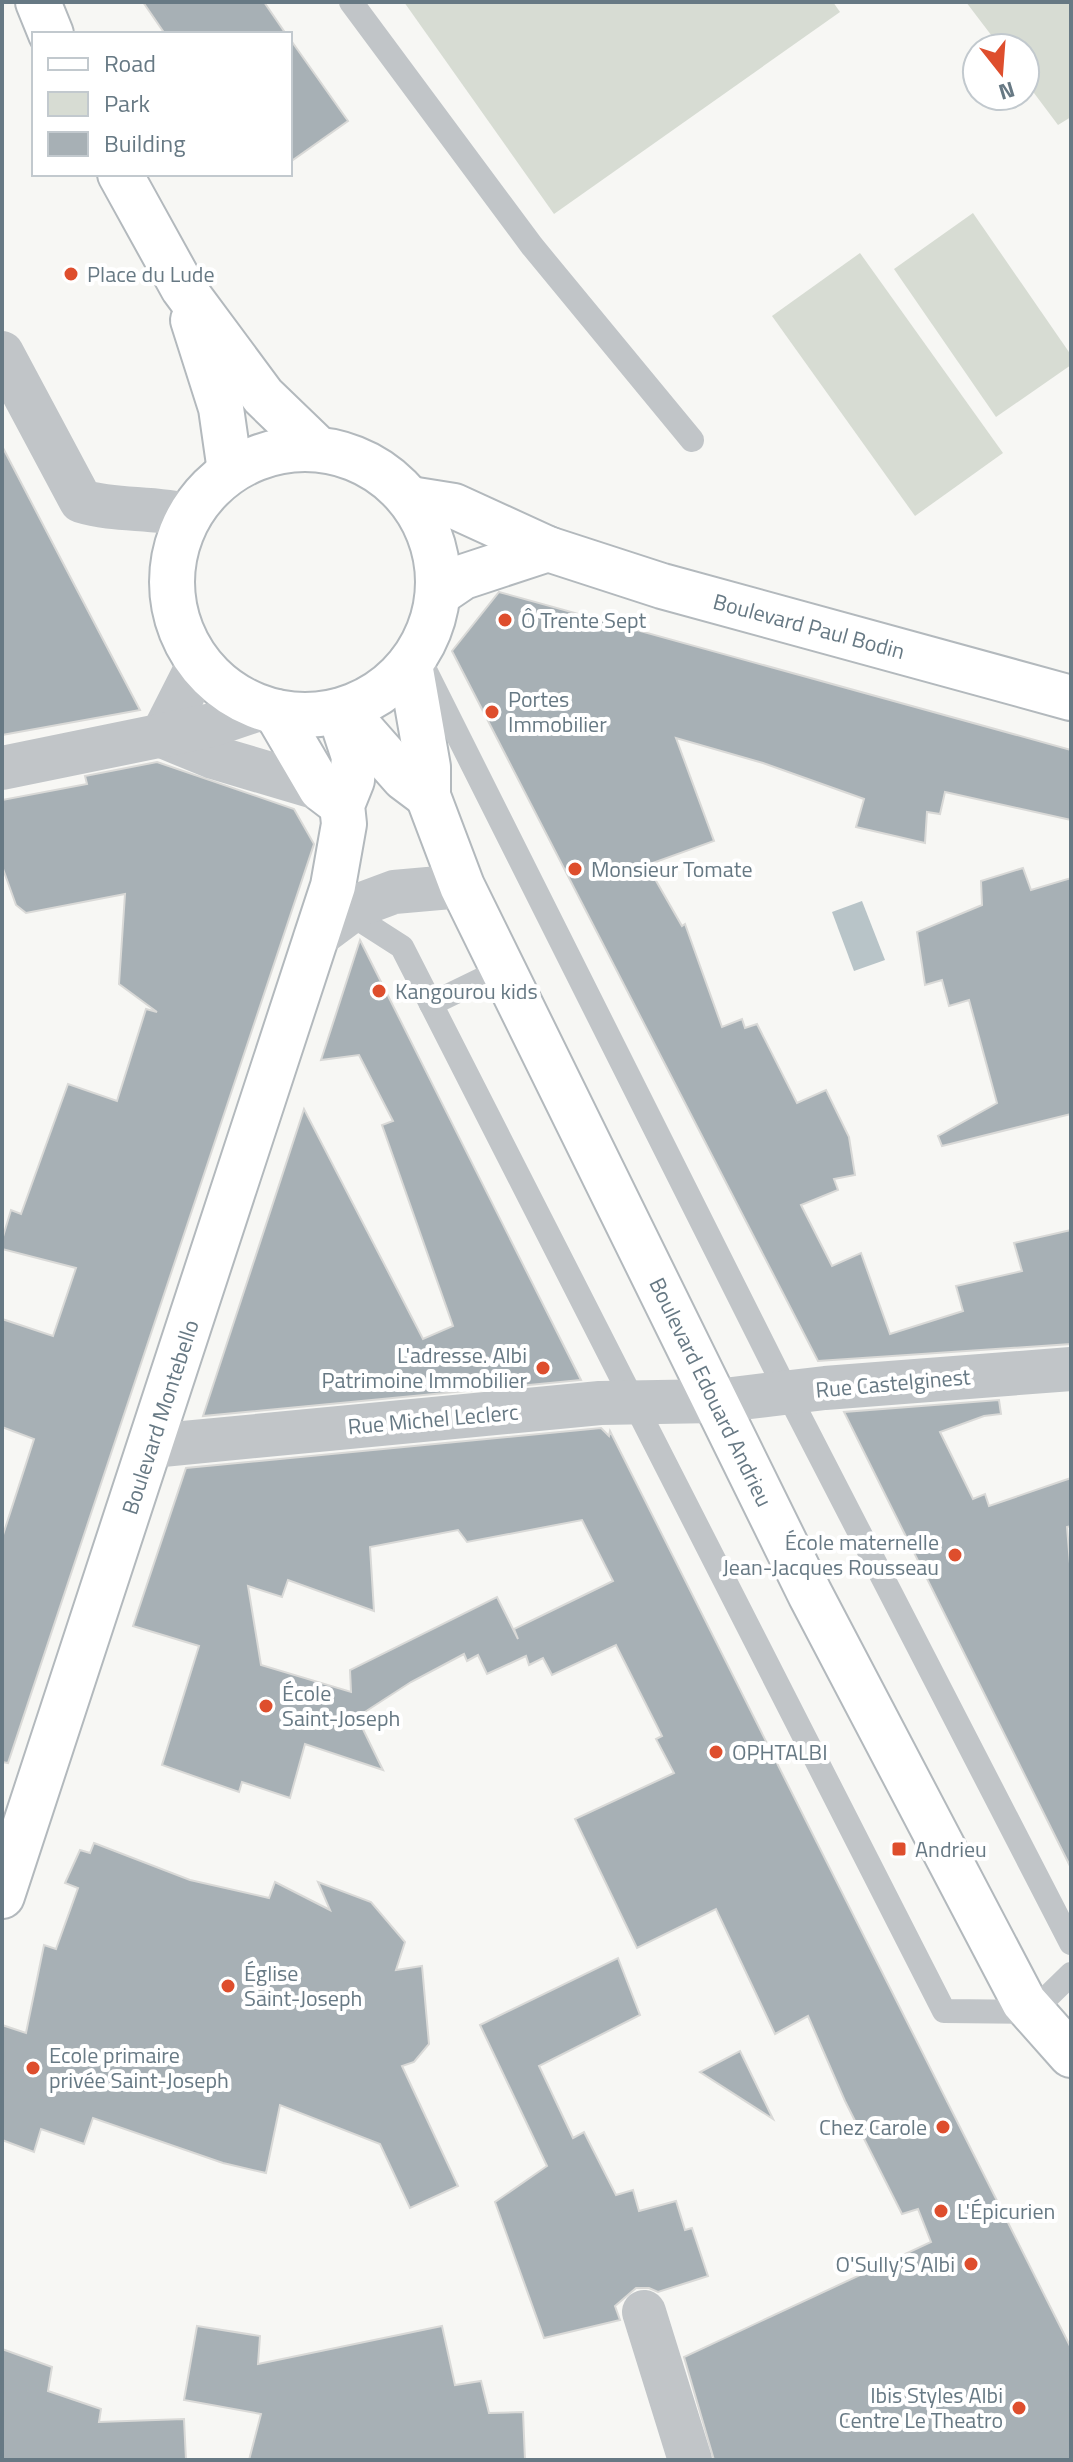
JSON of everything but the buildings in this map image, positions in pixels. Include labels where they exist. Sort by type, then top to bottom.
[{"type":"main road","points":[[38,2],[50,32]]},
{"type":"main road","points":[[121,176],[183,288],[263,396],[318,449]]},
{"type":"main road","points":[[183,288],[221,408],[230,471]]},
{"type":"main road","points":[[318,449],[353,457],[384,474],[410,499],[427,527],[438,594],[433,619],[414,658],[369,699],[317,715],[269,710],[238,698],[199,663],[183,637],[173,607],[173,560],[189,516],[201,497],[230,471],[258,456],[287,450],[318,449]]},
{"type":"main road","name":"Boulevard Paul Bodin","points":[[410,499],[454,506],[548,549],[662,586],[1071,698]]},
{"type":"main road","points":[[438,594],[463,577],[548,549]]},
{"type":"main road","points":[[414,658],[428,767],[428,796]]},
{"type":"main road","points":[[269,710],[332,797]]},
{"type":"main road","points":[[341,710],[404,778],[428,796]]},
{"type":"main road","name":"Boulevard Montebello","points":[[2,1896],[152,1446],[332,925],[344,824],[332,797],[352,780],[354,757],[341,710]]},
{"type":"main road","name":"Boulevard Edouard Andrieu","points":[[428,796],[462,886],[810,1594],[1032,2012],[1071,2055]]},
{"type":"street","points":[[2,353],[81,501],[109,509],[164,509],[189,516]]},
{"type":"street","points":[[162,736],[199,663]]},
{"type":"street","points":[[2,768],[162,736],[269,710]]},
{"type":"street","points":[[162,736],[213,757],[332,797]]},
{"type":"street","points":[[332,925],[359,905],[394,892],[462,886]]},
{"type":"street","name":"Rue Castelginest","points":[[716,1401],[787,1392],[1071,1369]]},
{"type":"street","name":"Rue Michel Leclerc","points":[[152,1446],[634,1402],[716,1401]]},
{"type":"street","points":[[644,2312],[690,2460]]},
{"type":"lane","points":[[351,2],[532,246],[692,440]]},
{"type":"lane","points":[[414,658],[1071,1943]]},
{"type":"lane","points":[[332,925],[402,947],[944,2011],[1032,2012],[1071,1974]]},
{"type":"lane","points":[[431,1004],[503,969]]},
{"type":"green space","points":[[404,2],[833,2],[840,12],[554,214]]},
{"type":"green space","points":[[966,2],[1071,2],[1071,117],[1058,125],[1041,102],[1041,32],[989,32]]},
{"type":"green space","points":[[973,213],[1071,355],[1071,365],[996,417],[894,269]]},
{"type":"green space","points":[[860,253],[1003,453],[915,516],[772,316]]},
{"type":"shaded area","points":[[862,901],[885,960],[854,971],[832,912]]},
{"type":"place","name":"Place du Lude","points":[[71,274]]},
{"type":"place","name":"Ô Trente Sept","points":[[505,620]]},
{"type":"place","name":"Portes Immobilier","points":[[492,712]]},
{"type":"place","name":"Monsieur Tomate","points":[[575,869]]},
{"type":"place","name":"Kangourou kids","points":[[379,991]]},
{"type":"place","name":"L'adresse. Albi Patrimoine Immobilier","points":[[543,1368]]},
{"type":"place","name":"École maternelle Jean-Jacques Rousseau","points":[[955,1555]]},
{"type":"place","name":"École Saint-Joseph","points":[[266,1706]]},
{"type":"place","name":"OPHTALBI","points":[[716,1752]]},
{"type":"place","name":"Andrieu","points":[[899,1849]]},
{"type":"place","name":"Église Saint-Joseph","points":[[228,1986]]},
{"type":"place","name":"Ecole primaire privée Saint-Joseph","points":[[33,2068]]},
{"type":"place","name":"Chez Carole","points":[[943,2127]]},
{"type":"place","name":"L'Épicurien","points":[[941,2211]]},
{"type":"place","name":"O'Sully'S Albi","points":[[971,2264]]},
{"type":"place","name":"Ibis Styles Albi Centre Le Theatro","points":[[1019,2408]]}]
